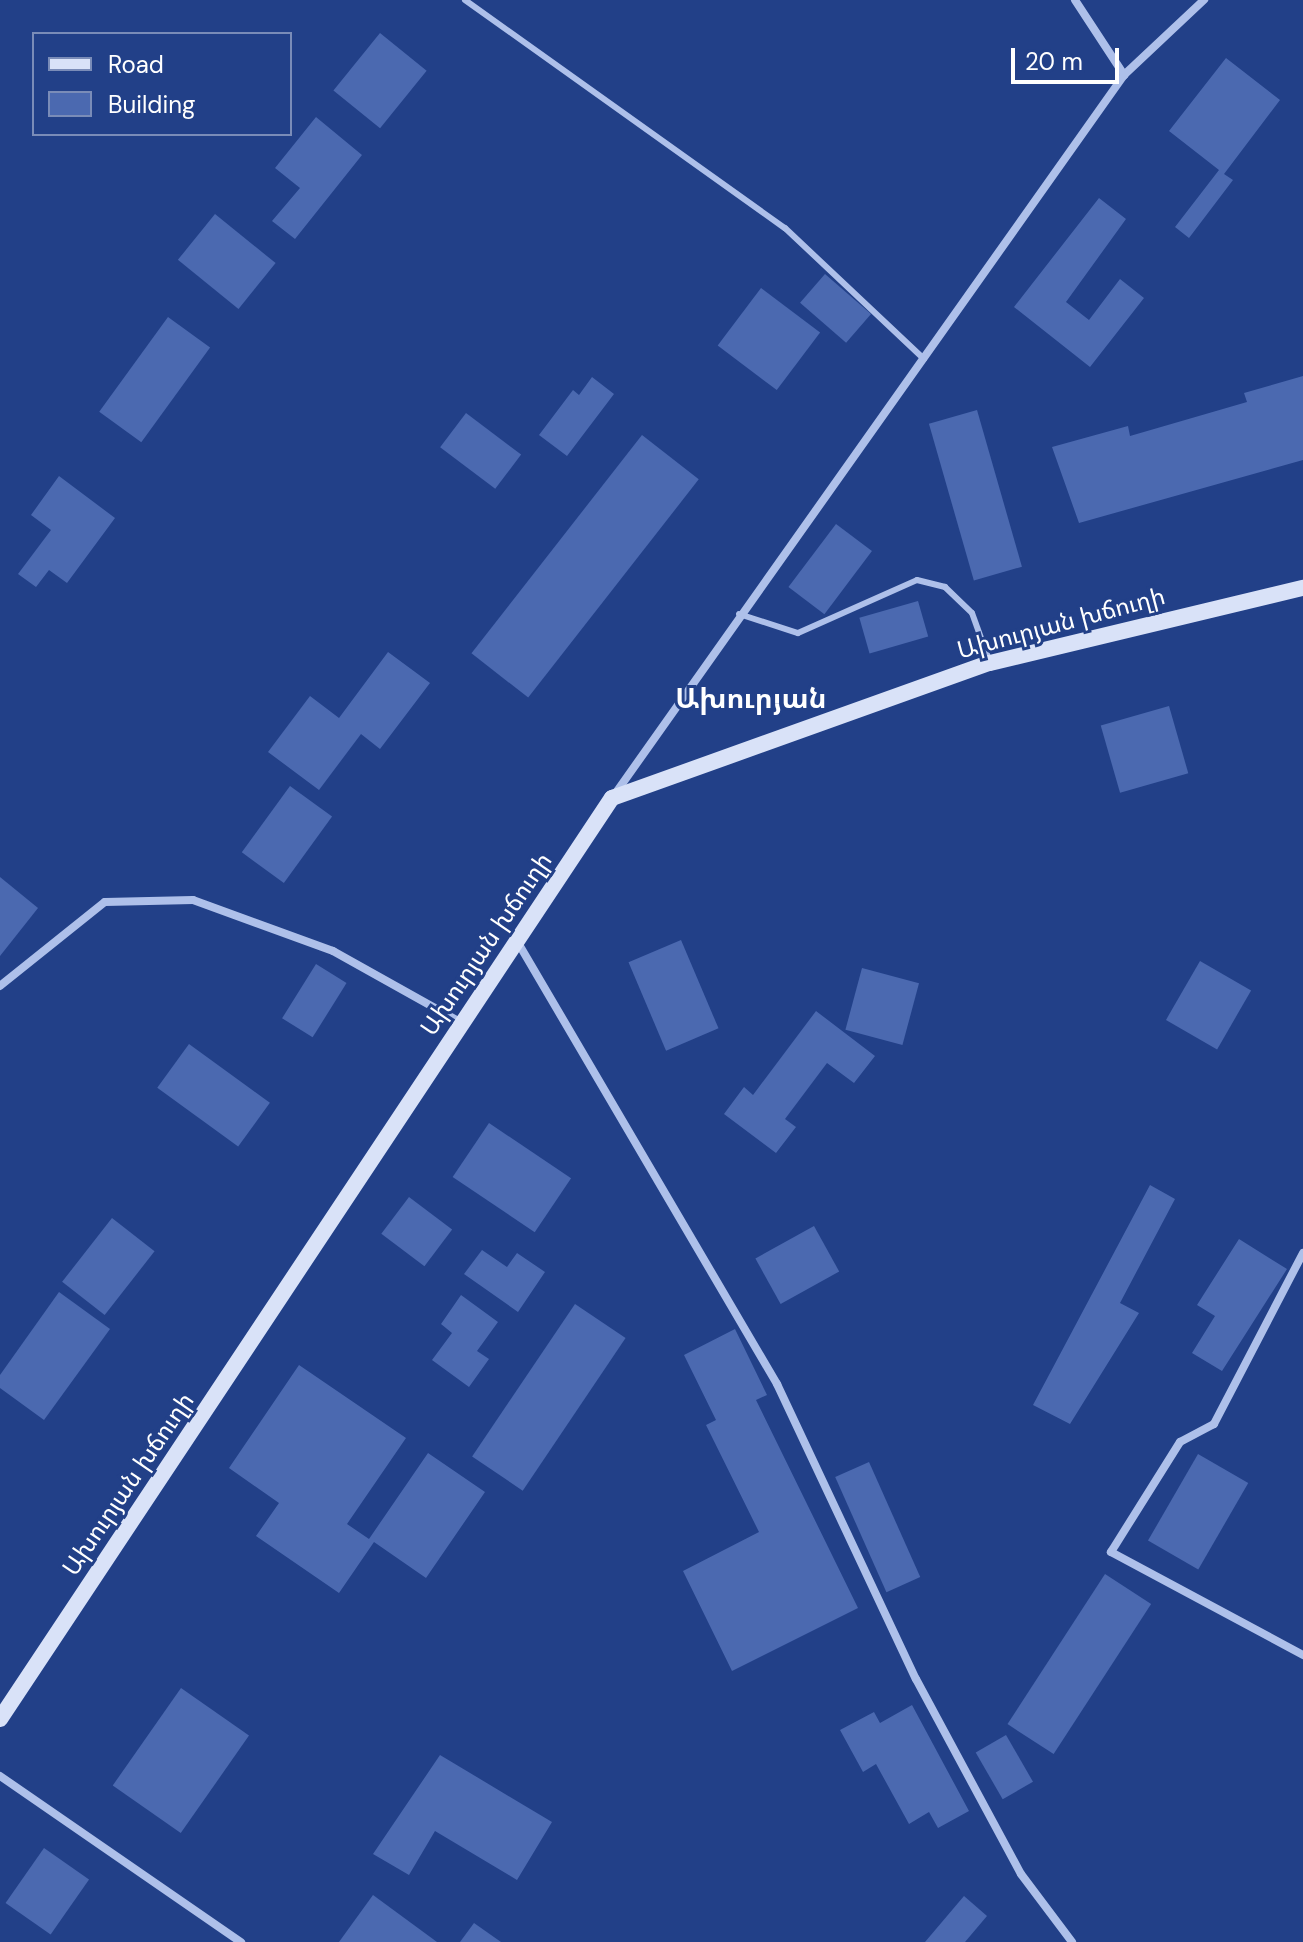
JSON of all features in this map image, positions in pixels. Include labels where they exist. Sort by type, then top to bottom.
[{"type":"main road","name":"Ախուրյան խճուղի","points":[[0,1719],[612,798],[990,663],[1303,588]]},
{"type":"street","points":[[1075,0],[1124,75]]},
{"type":"street","points":[[612,798],[739,614],[925,360],[1124,75],[1204,0]]},
{"type":"street","points":[[0,986],[105,902],[193,900],[333,951],[463,1023]]},
{"type":"street","points":[[517,941],[777,1384],[916,1679],[1021,1874],[1072,1942]]},
{"type":"street","points":[[1303,1253],[1214,1424],[1180,1442],[1111,1552],[1303,1655]]},
{"type":"street","points":[[0,1776],[241,1942]]},
{"type":"lane","points":[[465,0],[785,228],[925,360]]},
{"type":"lane","points":[[739,614],[798,633],[853,615],[917,580],[945,587],[972,613],[990,663]]},
{"type":"building","points":[[380,33],[427,71],[380,128],[333,91]]},
{"type":"building","points":[[1226,58],[1280,100],[1224,174],[1233,180],[1189,238],[1175,227],[1219,170],[1169,131]]},
{"type":"building","points":[[316,117],[362,155],[295,239],[272,221],[300,188],[275,168]]},
{"type":"building","points":[[1099,198],[1126,219],[1066,302],[1089,320],[1120,279],[1144,298],[1090,367],[1014,307]]},
{"type":"building","points":[[215,214],[276,263],[238,309],[178,260]]},
{"type":"building","points":[[825,274],[871,314],[846,343],[800,303]]},
{"type":"building","points":[[761,288],[820,333],[777,390],[718,346]]},
{"type":"building","points":[[168,317],[210,348],[141,442],[99,412]]},
{"type":"building","points":[[1303,376],[1303,460],[1079,523],[1052,447],[1128,426],[1130,436],[1247,402],[1244,393]]},
{"type":"building","points":[[592,377],[614,394],[567,456],[539,435],[573,390],[579,395]]},
{"type":"building","points":[[977,410],[1022,567],[974,580],[929,424]]},
{"type":"building","points":[[466,413],[521,455],[495,489],[440,447]]},
{"type":"building","points":[[642,435],[699,479],[528,698],[471,653]]},
{"type":"building","points":[[59,476],[115,518],[67,583],[49,570],[36,587],[18,574],[51,530],[31,515]]},
{"type":"building","points":[[836,524],[872,551],[824,614],[788,587]]},
{"type":"building","points":[[918,601],[928,637],[870,653],[859,618]]},
{"type":"building","points":[[388,652],[430,683],[380,749],[361,734],[319,790],[268,752],[310,696],[339,718]]},
{"type":"building","points":[[1169,706],[1188,773],[1120,793],[1101,726]]},
{"type":"building","points":[[290,786],[332,817],[284,883],[242,852]]},
{"type":"building","points":[[0,877],[38,908],[0,956]]},
{"type":"building","points":[[681,940],[719,1028],[666,1051],[629,962]]},
{"type":"building","points":[[1200,961],[1251,990],[1217,1049],[1166,1020]]},
{"type":"building","points":[[316,964],[347,983],[313,1037],[282,1018]]},
{"type":"building","points":[[862,968],[919,983],[902,1045],[845,1030]]},
{"type":"building","points":[[816,1011],[875,1056],[854,1083],[827,1063],[785,1119],[796,1127],[776,1153],[724,1114],[744,1087],[753,1095]]},
{"type":"building","points":[[189,1044],[270,1103],[238,1146],[157,1088]]},
{"type":"building","points":[[489,1123],[571,1178],[535,1232],[453,1177]]},
{"type":"building","points":[[1150,1185],[1175,1199],[1120,1303],[1139,1313],[1070,1424],[1033,1405]]},
{"type":"building","points":[[409,1197],[452,1229],[424,1266],[381,1234]]},
{"type":"building","points":[[112,1218],[155,1251],[105,1315],[62,1282]]},
{"type":"building","points":[[814,1226],[839,1271],[781,1304],[755,1258]]},
{"type":"building","points":[[1239,1239],[1287,1269],[1222,1371],[1192,1353],[1215,1316],[1197,1305]]},
{"type":"building","points":[[482,1250],[507,1267],[517,1253],[545,1272],[518,1312],[464,1274]]},
{"type":"building","points":[[59,1292],[110,1329],[44,1420],[0,1388],[0,1375]]},
{"type":"building","points":[[461,1295],[498,1322],[477,1351],[489,1359],[469,1387],[432,1360],[452,1333],[441,1324]]},
{"type":"building","points":[[575,1304],[626,1338],[523,1491],[472,1457]]},
{"type":"building","points":[[735,1329],[767,1395],[756,1400],[858,1608],[732,1671],[683,1571],[759,1532],[706,1425],[716,1420],[684,1355]]},
{"type":"building","points":[[299,1365],[406,1438],[347,1524],[369,1539],[428,1453],[485,1492],[426,1578],[374,1542],[339,1593],[256,1536],[279,1503],[229,1468]]},
{"type":"building","points":[[1198,1454],[1248,1483],[1198,1570],[1148,1541]]},
{"type":"building","points":[[869,1462],[920,1577],[886,1592],[835,1477]]},
{"type":"building","points":[[1105,1574],[1151,1604],[1054,1754],[1008,1724]]},
{"type":"building","points":[[181,1688],[249,1736],[181,1833],[113,1785]]},
{"type":"building","points":[[912,1705],[969,1811],[938,1828],[929,1812],[909,1824],[876,1764],[863,1772],[840,1730],[874,1712],[880,1723]]},
{"type":"building","points":[[1006,1735],[1033,1782],[1003,1799],[976,1752]]},
{"type":"building","points":[[440,1755],[552,1822],[517,1880],[435,1831],[409,1875],[373,1854]]},
{"type":"building","points":[[44,1848],[89,1880],[51,1934],[6,1903]]},
{"type":"building","points":[[373,1895],[437,1942],[339,1942]]},
{"type":"building","points":[[964,1896],[987,1916],[965,1942],[925,1942]]},
{"type":"building","points":[[474,1923],[501,1942],[460,1942]]},
{"type":"district","name":"Ախուրյան","points":[[751,699]]}]
